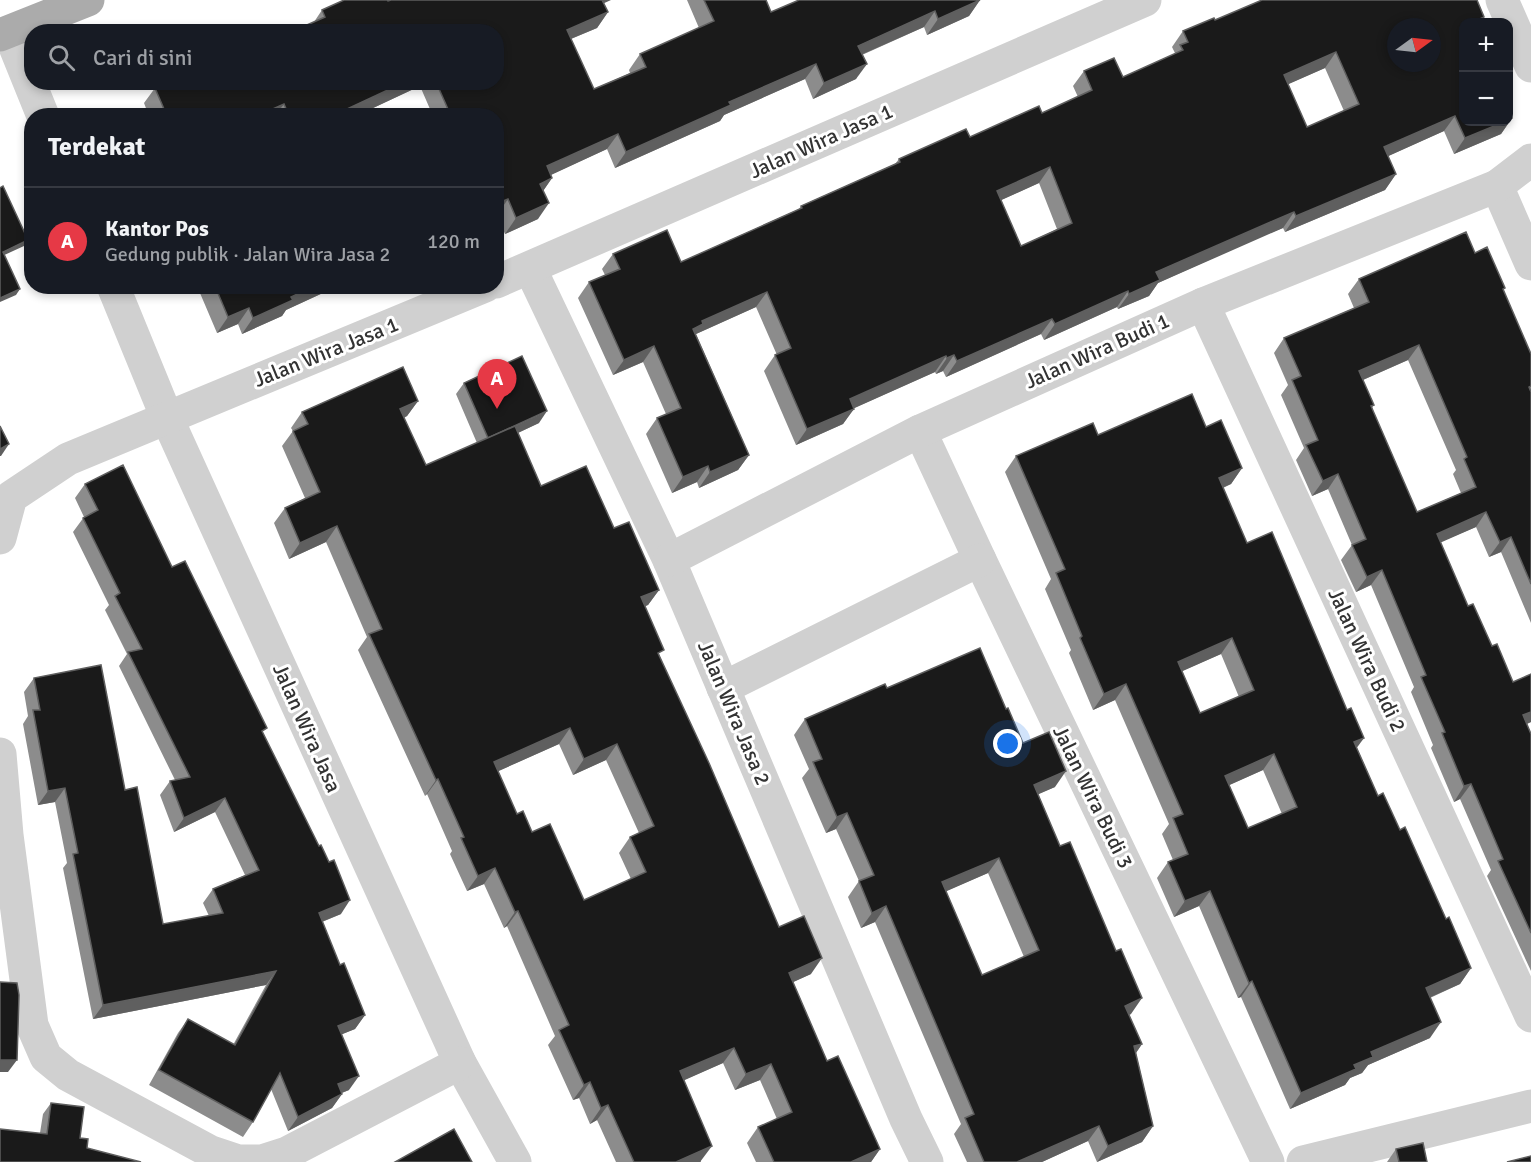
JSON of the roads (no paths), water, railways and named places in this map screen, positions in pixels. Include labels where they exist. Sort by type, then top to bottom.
[{"type":"main road","points":[[29,24],[88,0]]},
{"type":"main road","points":[[4,34],[24,26]]},
{"type":"street","name":"Jalan Wira Jasa 1","points":[[504,279],[1145,0]]},
{"type":"street","points":[[1502,0],[1531,66]]},
{"type":"street","points":[[4,34],[24,76]]},
{"type":"street","points":[[31,90],[39,108]]},
{"type":"street","name":"Jalan Wira Budi 1","points":[[669,560],[920,431],[1203,304],[1497,186],[1531,160]]},
{"type":"street","points":[[1497,186],[1531,264]]},
{"type":"street","name":"Jalan Wira Jasa 2","points":[[530,268],[669,560],[906,1119],[927,1162]]},
{"type":"street","name":"Jalan Wira Jasa","points":[[116,294],[167,418],[460,1064],[515,1162]]},
{"type":"street","name":"Jalan Wira Jasa 1","points":[[0,538],[11,496],[68,459],[466,294]]},
{"type":"street","name":"Jalan Wira Budi 2","points":[[1203,304],[1531,1016]]},
{"type":"street","name":"Jalan Wira Budi 3","points":[[920,431],[1268,1162]]},
{"type":"street","points":[[723,688],[980,560]]},
{"type":"street","points":[[0,754],[7,835],[13,982],[46,1056],[68,1075],[211,1152],[238,1161],[262,1161],[287,1154],[460,1064]]},
{"type":"street","points":[[1303,1162],[1531,1106]]},
{"type":"place","name":"Kantor Pos","points":[[497,409]]}]
